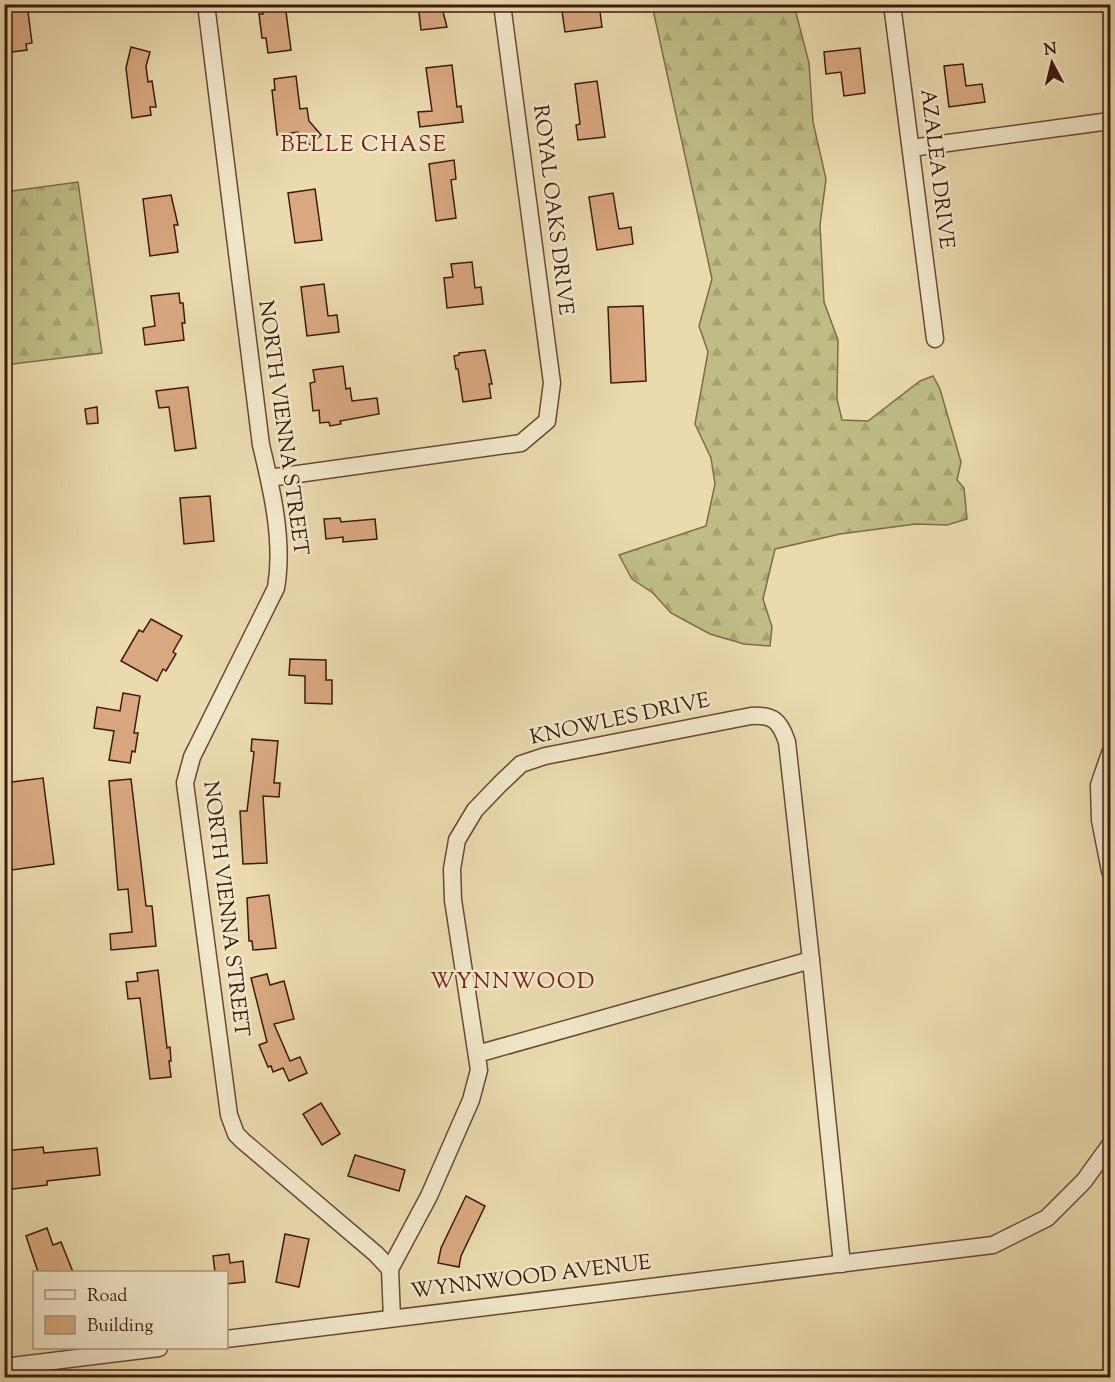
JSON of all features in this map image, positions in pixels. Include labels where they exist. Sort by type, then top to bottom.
[{"type":"street","name":"NORTH VIENNA STREET","points":[[206,4],[261,446],[269,478],[279,565],[276,588],[192,757],[185,783],[229,1114],[236,1134],[243,1141],[376,1254],[390,1269]]},
{"type":"street","name":"ROYAL OAKS DRIVE","points":[[269,478],[521,443],[547,421],[552,383],[502,4]]},
{"type":"street","name":"AZALEA DRIVE","points":[[892,4],[935,339]]},
{"type":"street","points":[[910,148],[1110,121]]},
{"type":"street","name":"KNOWLES DRIVE","points":[[390,1269],[429,1196],[471,1100],[479,1071],[453,900],[452,869],[457,840],[475,810],[521,764],[545,756],[766,714],[783,729],[787,742],[842,1264]]},
{"type":"street","points":[[1110,753],[1099,785],[1100,820],[1110,871]]},
{"type":"street","points":[[477,1054],[811,960]]},
{"type":"street","name":"WYNNWOOD AVENUE","points":[[228,1339],[993,1245],[1047,1218],[1084,1181],[1110,1145]]},
{"type":"street","points":[[390,1269],[392,1318]]},
{"type":"street","points":[[4,1367],[144,1349]]},
{"type":"green space","points":[[652,5],[794,5],[809,63],[813,122],[826,179],[820,225],[824,302],[838,340],[837,399],[842,420],[868,421],[920,381],[933,376],[940,389],[961,462],[957,480],[964,488],[967,519],[947,525],[916,524],[840,534],[775,549],[763,599],[772,627],[770,646],[744,644],[710,634],[671,613],[653,593],[632,579],[619,555],[706,526],[715,484],[711,458],[695,424],[708,352],[699,326],[712,279]]},
{"type":"green space","points":[[78,182],[102,353],[5,365],[5,192]]},
{"type":"building","points":[[4,4],[27,4],[32,43],[26,44],[27,50],[4,53]]},
{"type":"building","points":[[262,4],[285,4],[291,50],[268,53],[266,38],[262,38],[259,14],[263,14]]},
{"type":"building","points":[[418,4],[441,4],[447,27],[421,30]]},
{"type":"building","points":[[561,4],[599,4],[602,27],[565,32]]},
{"type":"building","points":[[131,47],[150,52],[146,66],[148,82],[152,81],[156,107],[150,107],[151,115],[132,118],[126,68]]},
{"type":"building","points":[[860,48],[865,93],[844,96],[841,72],[826,74],[824,52]]},
{"type":"building","points":[[963,64],[966,86],[982,84],[985,102],[949,107],[944,66]]},
{"type":"building","points":[[452,65],[457,107],[461,106],[463,122],[420,127],[418,112],[432,111],[426,68]]},
{"type":"building","points":[[296,76],[300,109],[307,108],[309,121],[321,135],[310,145],[298,132],[277,135],[272,90],[275,90],[274,79]]},
{"type":"building","points":[[597,81],[605,137],[578,140],[576,125],[580,124],[575,84]]},
{"type":"building","points":[[454,160],[456,179],[451,180],[456,218],[436,221],[429,164]]},
{"type":"building","points":[[315,189],[322,240],[295,243],[288,193]]},
{"type":"building","points":[[613,193],[619,229],[631,227],[633,244],[597,250],[589,197]]},
{"type":"building","points":[[171,195],[178,225],[174,225],[178,252],[150,256],[143,199]]},
{"type":"building","points":[[472,262],[475,288],[481,287],[483,304],[447,308],[444,278],[453,277],[451,264]]},
{"type":"building","points":[[324,284],[328,316],[337,315],[339,332],[307,336],[301,287]]},
{"type":"building","points":[[179,293],[180,303],[183,303],[184,340],[145,345],[143,328],[155,326],[151,296]]},
{"type":"building","points":[[643,306],[646,381],[611,383],[608,307]]},
{"type":"building","points":[[485,350],[492,384],[489,384],[491,398],[463,402],[454,356],[459,353]]},
{"type":"building","points":[[343,366],[346,389],[350,388],[352,401],[377,398],[379,414],[340,421],[341,424],[330,426],[329,422],[320,423],[319,410],[313,411],[310,383],[315,382],[313,370]]},
{"type":"building","points":[[188,387],[196,448],[175,451],[169,407],[159,408],[156,391]]},
{"type":"building","points":[[97,407],[98,423],[87,424],[85,409]]},
{"type":"building","points":[[210,496],[214,541],[184,544],[180,498]]},
{"type":"building","points":[[340,518],[341,522],[375,519],[377,539],[343,542],[343,537],[326,539],[324,519]]},
{"type":"building","points":[[151,619],[182,636],[173,652],[176,654],[166,671],[163,669],[157,681],[121,661],[139,630],[143,632]]},
{"type":"building","points":[[290,659],[326,660],[326,680],[332,680],[332,704],[305,703],[305,676],[289,675]]},
{"type":"building","points":[[123,693],[140,696],[134,733],[138,733],[135,752],[132,751],[130,763],[109,760],[114,731],[94,728],[97,707],[120,711]]},
{"type":"building","points":[[252,739],[278,741],[274,783],[280,783],[279,797],[263,796],[267,863],[243,864],[240,811],[247,811],[254,752],[251,751]]},
{"type":"building","points":[[43,778],[54,864],[12,870],[4,810],[4,783]]},
{"type":"building","points":[[131,779],[146,906],[152,906],[156,946],[111,950],[110,934],[132,932],[128,889],[118,890],[109,781]]},
{"type":"building","points":[[269,895],[276,948],[253,950],[252,941],[249,941],[247,898]]},
{"type":"building","points":[[158,970],[167,1048],[170,1047],[171,1077],[150,1079],[140,998],[128,999],[126,982],[138,981],[137,973]]},
{"type":"building","points":[[267,974],[270,985],[284,981],[294,1019],[274,1024],[290,1061],[300,1057],[307,1073],[289,1081],[283,1068],[273,1072],[271,1066],[268,1067],[259,1045],[267,1042],[251,978]]},
{"type":"building","points":[[321,1103],[340,1134],[322,1145],[303,1114]]},
{"type":"building","points":[[43,1147],[44,1153],[97,1148],[100,1175],[47,1181],[47,1185],[4,1190],[4,1151]]},
{"type":"building","points":[[355,1155],[405,1170],[399,1191],[348,1176]]},
{"type":"building","points":[[466,1196],[485,1206],[461,1256],[459,1267],[438,1263],[441,1248]]},
{"type":"building","points":[[47,1228],[53,1245],[61,1242],[73,1271],[38,1271],[26,1236]]},
{"type":"building","points":[[285,1234],[309,1239],[299,1287],[276,1282]]},
{"type":"building","points":[[229,1254],[230,1263],[243,1261],[245,1282],[228,1284],[228,1271],[215,1271],[213,1256]]},
{"type":"district","name":"BELLE CHASE","points":[[364,146]]},
{"type":"district","name":"WYNNWOOD","points":[[513,983]]}]
